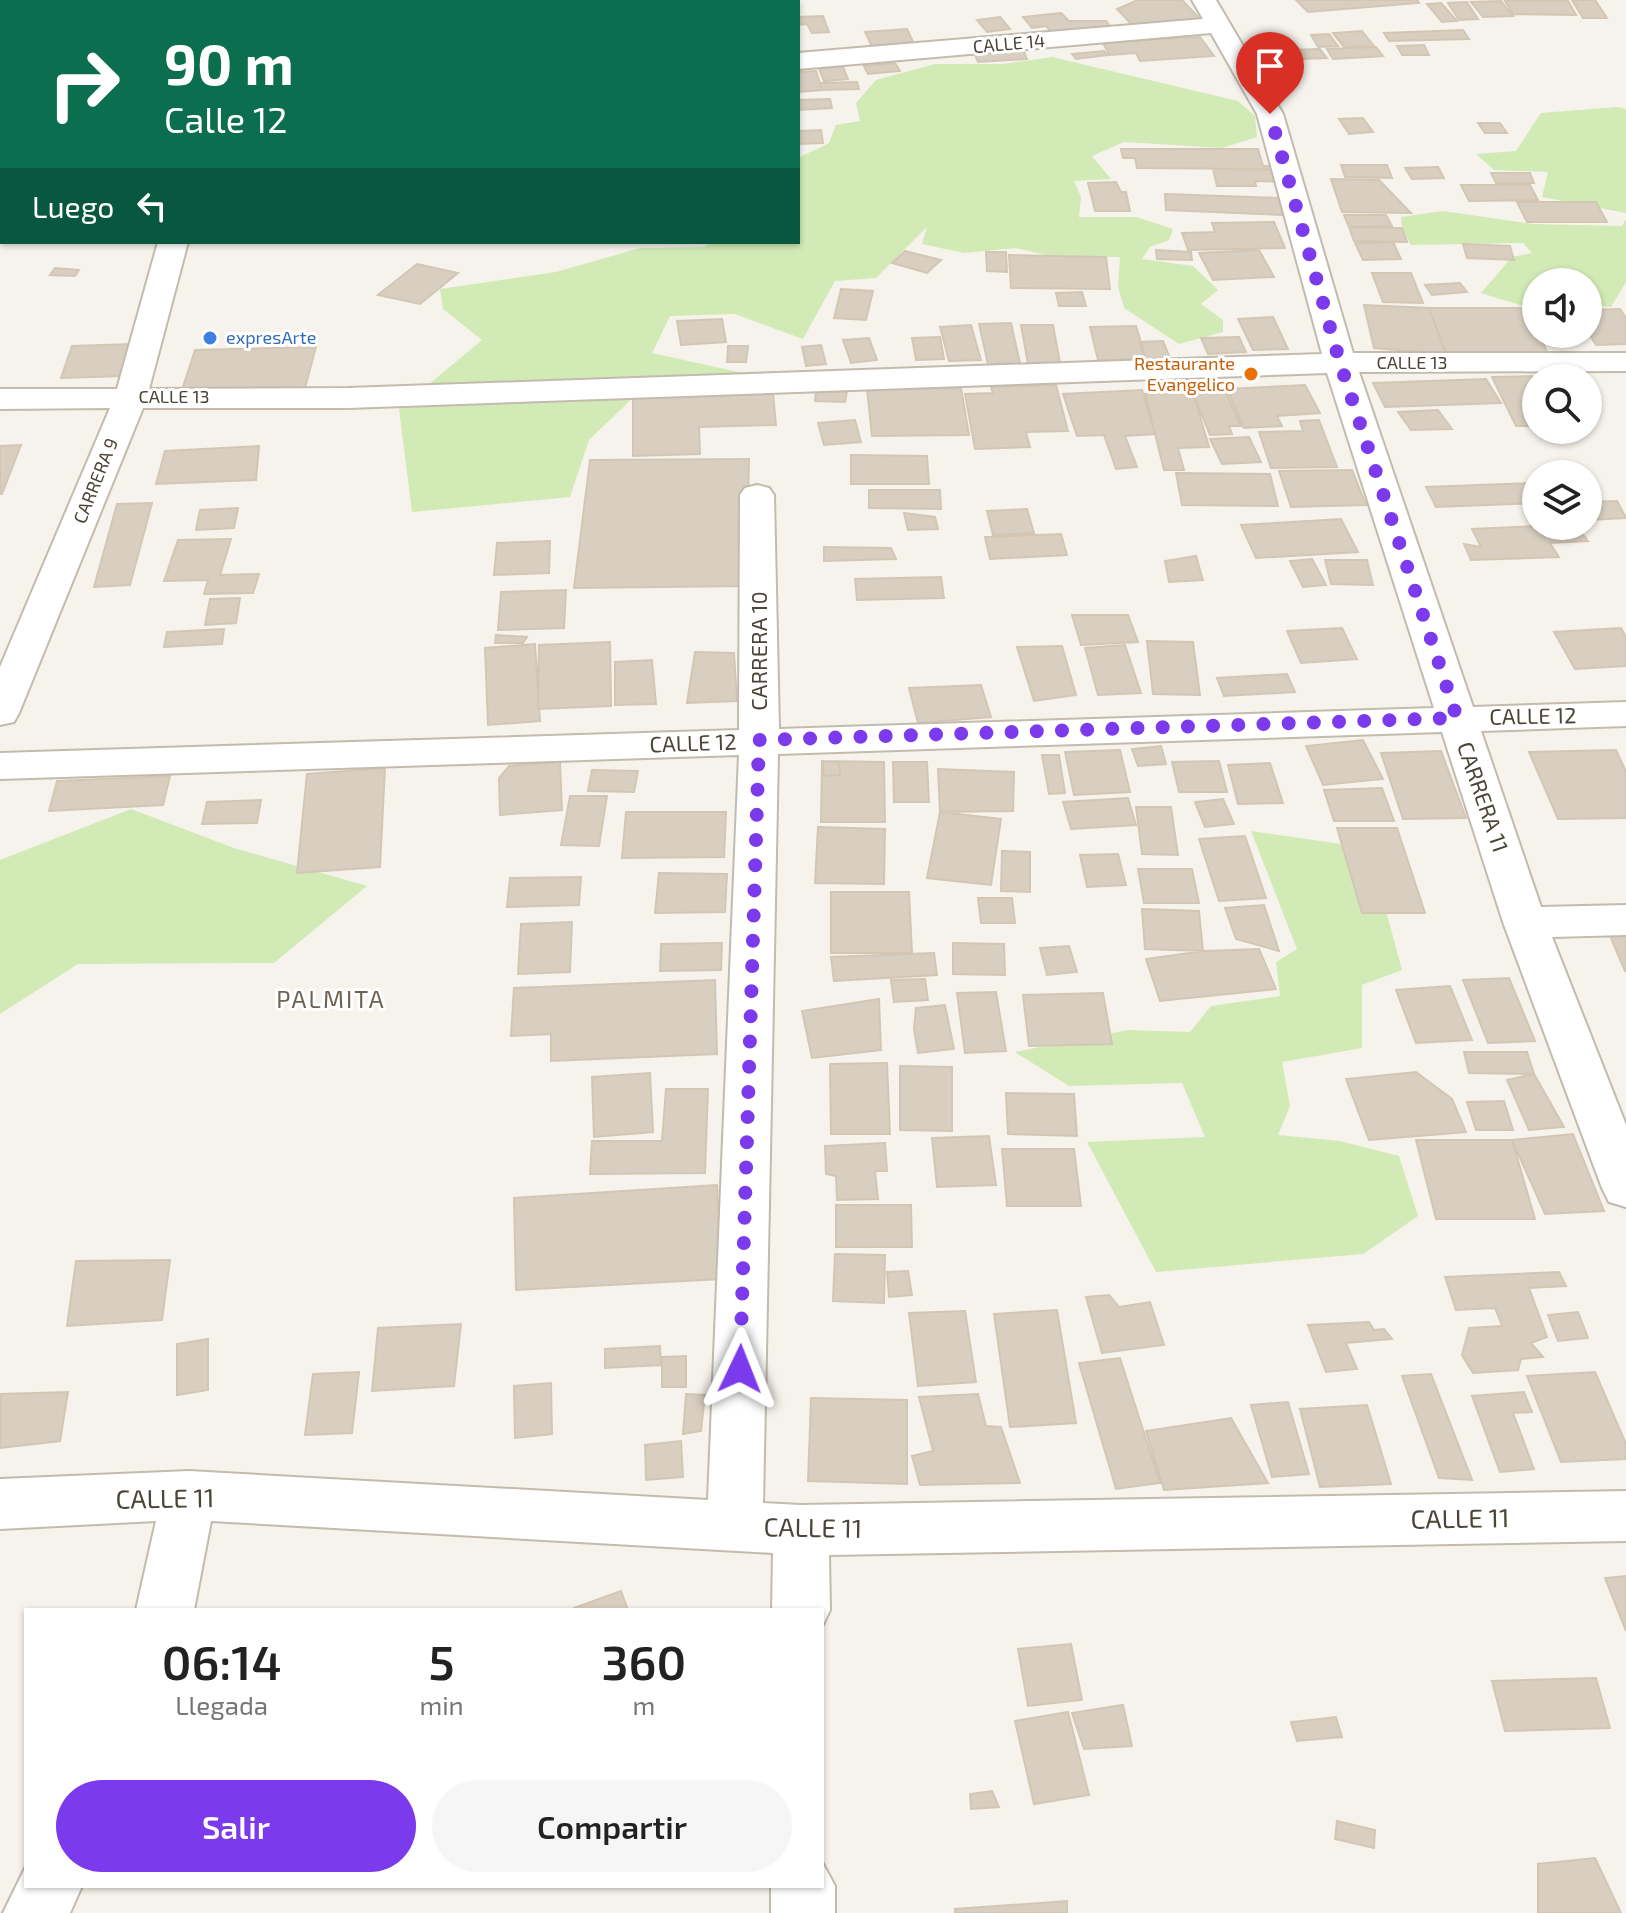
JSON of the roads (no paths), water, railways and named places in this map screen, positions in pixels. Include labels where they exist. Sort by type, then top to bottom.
[{"type":"street","name":"CALLE 14","points":[[800,61],[1212,12]]},
{"type":"street","name":"CARRERA 11","points":[[1212,12],[1270,114],[1340,363],[1457,718],[1525,922],[1626,1188]]},
{"type":"street","name":"CARRERA 9","points":[[0,713],[131,397],[172,244]]},
{"type":"street","name":"CALLE 13","points":[[0,399],[348,398],[1340,363],[1626,362]]},
{"type":"street","name":"CARRERA 10","points":[[735,1527],[759,740],[757,495]]},
{"type":"street","name":"CALLE 12","points":[[0,766],[1626,714]]},
{"type":"street","points":[[1525,922],[1626,920]]},
{"type":"street","points":[[165,1608],[189,1495]]},
{"type":"street","name":"CALLE 11","points":[[0,1504],[189,1495],[801,1530],[1626,1516]]},
{"type":"street","points":[[801,1530],[801,1608]]},
{"type":"street","points":[[35,1913],[49,1888]]},
{"type":"street","points":[[803,1888],[803,1913]]},
{"type":"place","name":"expresArte","points":[[210,338]]},
{"type":"place","name":"Restaurante Evangelico","points":[[1251,374]]},
{"type":"district","name":"PALMITA","points":[[331,1000]]}]
